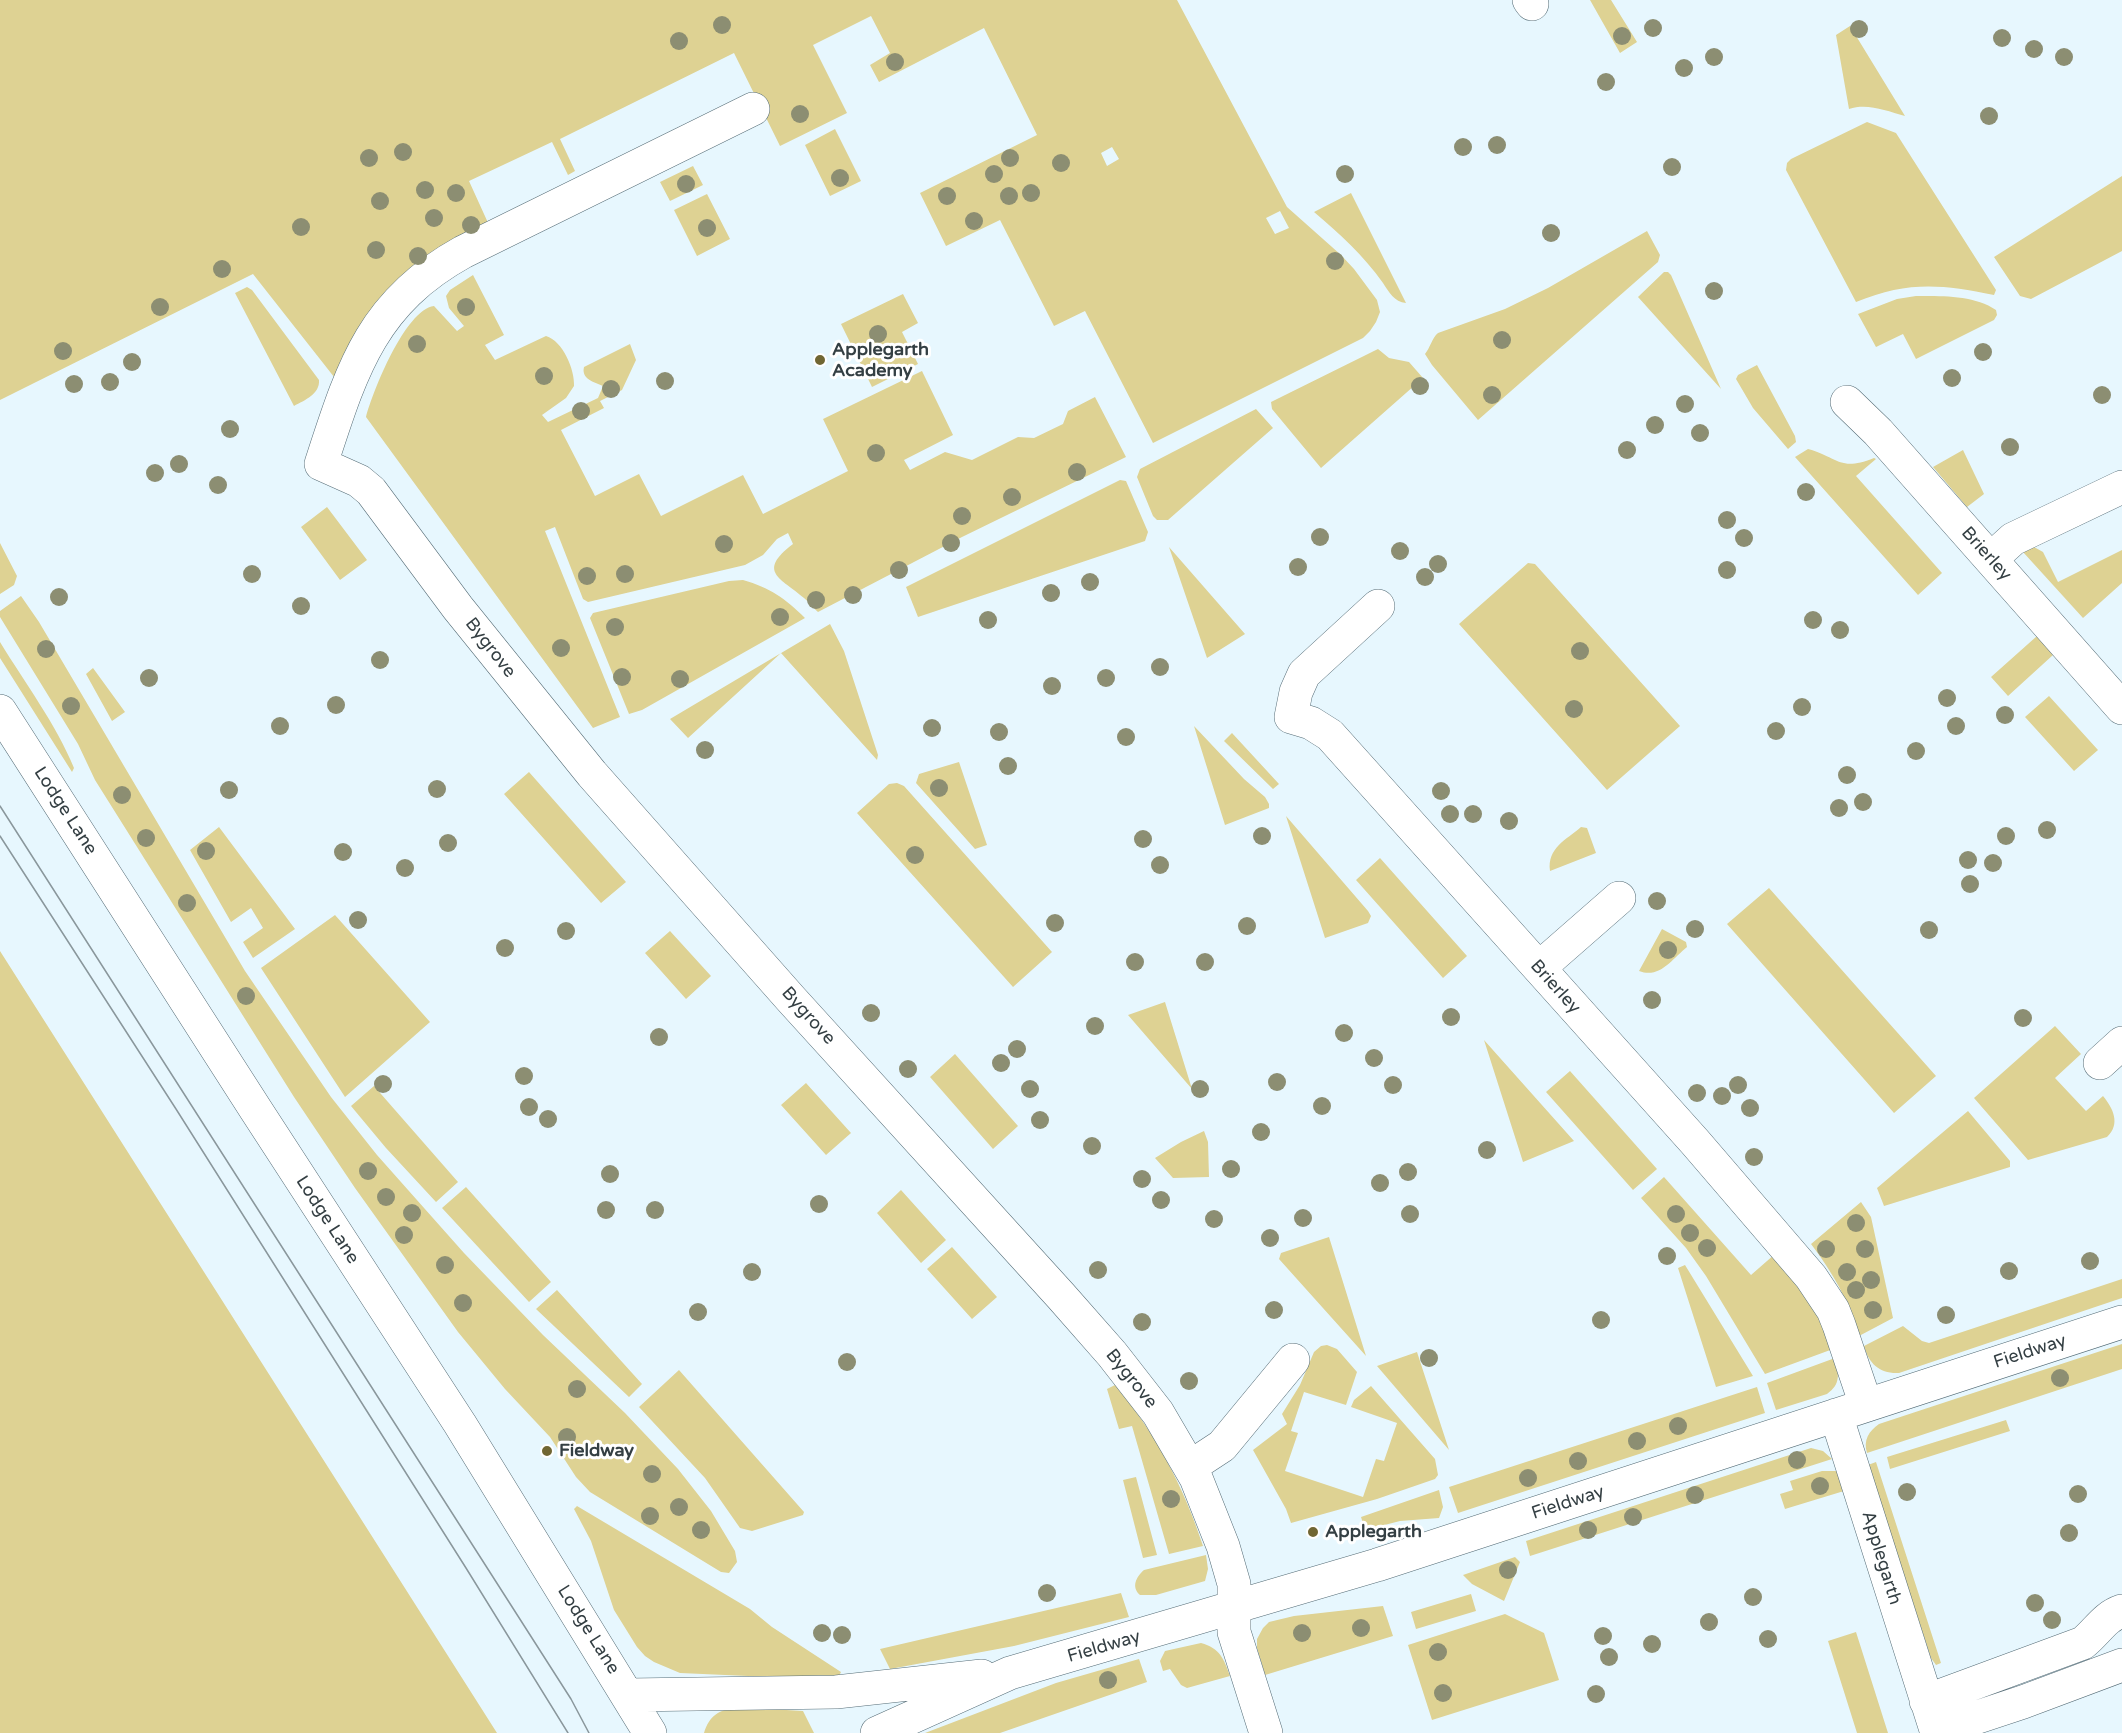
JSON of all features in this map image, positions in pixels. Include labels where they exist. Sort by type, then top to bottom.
[{"type":"street","name":"Bygrove","points":[[753,108],[463,252],[424,277],[390,310],[373,334],[351,379],[321,464],[359,481],[371,491],[458,608],[561,738],[791,999],[1104,1346],[1158,1413],[1190,1467],[1206,1500],[1234,1584],[1235,1607]]},
{"type":"street","name":"Brierley","points":[[1847,402],[1878,432],[2122,708]]},
{"type":"street","points":[[1990,559],[2013,539],[2122,487]]},
{"type":"street","name":"Brierley","points":[[1378,606],[1304,674],[1296,692],[1291,717],[1311,723],[1330,735],[1695,1142],[1811,1277],[1833,1310],[1839,1325],[1851,1410]]},
{"type":"street","name":"Lodge Lane","points":[[0,711],[460,1424],[650,1733]]},
{"type":"street","points":[[1539,968],[1619,898]]},
{"type":"street","name":"Fieldway","points":[[877,1733],[1010,1673],[1397,1559],[2122,1322]]},
{"type":"street","points":[[1190,1467],[1210,1455],[1229,1439],[1293,1360]]},
{"type":"street","name":"Applegarth","points":[[1851,1410],[1933,1722]]},
{"type":"street","points":[[1235,1607],[1234,1632],[1266,1733]]},
{"type":"street","points":[[1933,1722],[2083,1643],[2093,1636],[2112,1614],[2122,1611]]},
{"type":"street","points":[[1933,1722],[2023,1702],[2122,1665]]},
{"type":"street","name":"Fieldway","points":[[628,1695],[836,1692],[1010,1673]]},
{"type":"shaded area","points":[[0,0],[1177,0],[1287,207],[1354,269],[1377,300],[1380,312],[1376,322],[1363,338],[1153,443],[1085,311],[1054,326],[1000,220],[946,246],[920,193],[1037,135],[984,28],[879,82],[870,65],[890,53],[871,16],[813,45],[847,113],[780,146],[734,53],[560,139],[575,171],[568,175],[552,142],[469,181],[489,225],[338,382],[253,274],[0,400]],"holes":[[[1112,147],[1119,159],[1107,166],[1101,153]],[[1280,211],[1289,228],[1275,234],[1266,218]]]},
{"type":"shaded area","points":[[1590,0],[1611,0],[1637,42],[1620,53]]},
{"type":"shaded area","points":[[1850,26],[1905,116],[1870,107],[1849,109],[1836,35]]},
{"type":"shaded area","points":[[1867,122],[1896,133],[1996,290],[1994,295],[1957,288],[1924,286],[1892,290],[1856,302],[1786,170],[1787,163],[1791,159]]},
{"type":"shaded area","points":[[835,129],[861,181],[830,196],[805,145]]},
{"type":"shaded area","points":[[693,166],[703,185],[670,201],[660,182]]},
{"type":"shaded area","points":[[2122,176],[2122,251],[2031,299],[2020,296],[1994,257]]},
{"type":"shaded area","points":[[1351,193],[1406,303],[1392,296],[1359,254],[1314,212]]},
{"type":"shaded area","points":[[707,194],[730,239],[697,256],[674,210]]},
{"type":"shaded area","points":[[1647,231],[1660,255],[1658,262],[1478,420],[1425,354],[1438,333],[1505,309],[1548,288]]},
{"type":"shaded area","points":[[1664,272],[1671,275],[1721,389],[1638,297]]},
{"type":"shaded area","points":[[473,275],[504,335],[485,345],[495,360],[546,336],[558,344],[567,357],[574,386],[566,398],[542,415],[548,422],[598,398],[603,386],[586,377],[584,367],[630,344],[636,360],[622,390],[600,401],[604,408],[561,430],[595,496],[639,474],[661,516],[743,475],[763,514],[848,471],[823,419],[922,371],[953,435],[904,460],[910,470],[945,452],[972,460],[1018,437],[1034,438],[1063,424],[1068,411],[1095,397],[1126,457],[962,537],[818,612],[776,574],[774,568],[776,561],[793,544],[788,533],[777,539],[763,555],[745,565],[588,602],[583,599],[555,527],[545,531],[620,717],[593,728],[366,417],[392,353],[412,321],[423,311],[434,306],[457,331],[464,326],[449,308],[446,296],[450,290]]},
{"type":"shaded area","points":[[247,287],[252,290],[319,380],[314,393],[294,406],[235,293]]},
{"type":"shaded area","points":[[903,294],[918,323],[902,332],[918,364],[872,387],[841,324]]},
{"type":"shaded area","points":[[1916,296],[1947,296],[1978,301],[1996,310],[1997,315],[1994,320],[1916,359],[1903,334],[1876,347],[1858,314],[1897,299]]},
{"type":"shaded area","points":[[1378,349],[1389,358],[1409,362],[1423,378],[1321,468],[1272,409],[1271,402]]},
{"type":"shaded area","points":[[1757,365],[1795,436],[1796,442],[1788,449],[1753,408],[1736,379],[1738,375]]},
{"type":"shaded area","points":[[1256,409],[1273,428],[1168,520],[1157,520],[1153,516],[1137,477],[1140,469]]},
{"type":"shaded area","points":[[1808,449],[1839,462],[1853,464],[1876,459],[1856,476],[1942,573],[1918,595],[1795,457]]},
{"type":"shaded area","points":[[1963,450],[1984,494],[1967,507],[1933,467]]},
{"type":"shaded area","points":[[1120,480],[1126,481],[1148,532],[1145,541],[918,617],[906,587]]},
{"type":"shaded area","points":[[327,507],[367,560],[340,580],[301,527]]},
{"type":"shaded area","points":[[0,543],[17,576],[14,585],[0,594]]},
{"type":"shaded area","points":[[1169,547],[1245,634],[1207,658]]},
{"type":"shaded area","points":[[2034,547],[2043,552],[2058,582],[2122,550],[2122,583],[2083,618],[2023,552]]},
{"type":"shaded area","points":[[1528,563],[1535,564],[1680,726],[1607,790],[1459,624]]},
{"type":"shaded area","points":[[743,580],[777,594],[805,618],[642,710],[629,714],[590,618],[593,613],[729,581]]},
{"type":"shaded area","points":[[21,596],[39,622],[245,971],[331,1097],[377,1155],[464,1253],[678,1469],[711,1511],[735,1551],[737,1562],[729,1573],[721,1572],[590,1492],[576,1477],[550,1437],[505,1389],[458,1332],[355,1188],[294,1097],[95,780],[78,744],[0,617],[0,611]]},
{"type":"shaded area","points":[[830,624],[844,651],[878,755],[877,760],[781,653]]},
{"type":"shaded area","points":[[2037,636],[2053,655],[2008,696],[1991,677]]},
{"type":"shaded area","points":[[0,642],[40,704],[67,752],[74,768],[72,772],[0,658]]},
{"type":"shaded area","points":[[781,653],[688,738],[670,719]]},
{"type":"shaded area","points":[[93,668],[125,712],[112,721],[86,674]]},
{"type":"shaded area","points":[[2049,696],[2098,750],[2074,771],[2025,717]]},
{"type":"shaded area","points":[[1194,726],[1244,779],[1265,797],[1269,808],[1225,825]]},
{"type":"shaded area","points":[[1232,733],[1279,784],[1273,789],[1224,741]]},
{"type":"shaded area","points":[[959,762],[987,845],[975,849],[916,783],[919,774]]},
{"type":"shaded area","points":[[529,772],[626,882],[601,903],[504,794]]},
{"type":"shaded area","points":[[897,783],[904,786],[1052,952],[1013,987],[857,813],[889,784]]},
{"type":"shaded area","points":[[1286,816],[1368,911],[1371,916],[1368,923],[1325,938]]},
{"type":"shaded area","points":[[219,827],[295,929],[253,958],[243,942],[263,928],[251,908],[231,922],[190,850]]},
{"type":"shaded area","points":[[1581,827],[1587,828],[1596,853],[1550,871],[1551,856],[1555,850]]},
{"type":"shaded area","points":[[1380,858],[1467,956],[1443,978],[1356,880]]},
{"type":"shaded area","points":[[1769,888],[1936,1076],[1894,1113],[1727,924]]},
{"type":"shaded area","points":[[335,915],[430,1022],[345,1097],[261,968]]},
{"type":"shaded area","points":[[1662,929],[1686,942],[1687,947],[1659,970],[1646,973],[1639,971]]},
{"type":"shaded area","points":[[670,931],[711,976],[686,999],[645,953]]},
{"type":"shaded area","points":[[0,951],[497,1733],[0,1733]]},
{"type":"shaded area","points":[[1165,1002],[1192,1089],[1128,1015]]},
{"type":"shaded area","points":[[2055,1026],[2081,1054],[2055,1078],[2086,1111],[2103,1096],[2114,1116],[2114,1127],[2107,1137],[2028,1160],[1974,1098]]},
{"type":"shaded area","points":[[1484,1040],[1574,1141],[1523,1162]]},
{"type":"shaded area","points":[[955,1054],[1018,1126],[993,1149],[930,1077]]},
{"type":"shaded area","points":[[1570,1071],[1657,1169],[1633,1190],[1546,1092]]},
{"type":"shaded area","points":[[806,1083],[851,1133],[826,1155],[781,1105]]},
{"type":"shaded area","points":[[374,1086],[458,1182],[436,1202],[351,1106]]},
{"type":"shaded area","points":[[1968,1111],[2010,1161],[2010,1167],[1884,1206],[1877,1188]]},
{"type":"shaded area","points":[[1204,1131],[1208,1142],[1209,1177],[1173,1178],[1155,1158]]},
{"type":"shaded area","points":[[1664,1177],[1751,1275],[1775,1254],[1814,1306],[1833,1349],[1765,1374],[1706,1276],[1686,1248],[1641,1198]]},
{"type":"shaded area","points":[[466,1187],[551,1282],[529,1302],[442,1208]]},
{"type":"shaded area","points":[[901,1190],[946,1240],[921,1263],[877,1213]]},
{"type":"shaded area","points":[[1861,1202],[1871,1217],[1893,1318],[1859,1336],[1840,1288],[1811,1244]]},
{"type":"shaded area","points":[[1329,1237],[1366,1356],[1279,1259],[1281,1253]]},
{"type":"shaded area","points":[[952,1247],[997,1297],[972,1319],[927,1269]]},
{"type":"shaded area","points":[[1685,1265],[1753,1376],[1716,1387],[1678,1268]]},
{"type":"shaded area","points":[[2122,1279],[2122,1298],[1899,1373],[1886,1372],[1876,1367],[1864,1346],[1903,1326],[1922,1341],[1929,1343]]},
{"type":"shaded area","points":[[557,1290],[642,1384],[629,1397],[536,1309]]},
{"type":"shaded area","points":[[2122,1344],[2122,1369],[1867,1453],[1868,1436],[1879,1424]]},
{"type":"shaded area","points":[[1327,1345],[1337,1349],[1357,1372],[1346,1405],[1304,1392],[1291,1431],[1298,1433],[1285,1471],[1363,1497],[1376,1459],[1384,1461],[1397,1423],[1351,1407],[1354,1400],[1371,1386],[1435,1459],[1438,1475],[1435,1479],[1377,1499],[1291,1523],[1286,1509],[1253,1450],[1287,1424],[1282,1414],[1300,1385],[1314,1352],[1321,1346]]},
{"type":"shaded area","points":[[1417,1352],[1449,1450],[1377,1366]]},
{"type":"shaded area","points":[[1835,1358],[1838,1378],[1832,1390],[1827,1394],[1776,1410],[1767,1383]]},
{"type":"shaded area","points":[[679,1370],[804,1512],[803,1515],[752,1531],[740,1528],[705,1478],[639,1407]]},
{"type":"shaded area","points":[[1115,1385],[1143,1422],[1167,1461],[1187,1503],[1203,1546],[1169,1554],[1132,1426],[1119,1429],[1107,1389]]},
{"type":"shaded area","points":[[1757,1387],[1765,1413],[1458,1513],[1449,1487]]},
{"type":"shaded area","points":[[2006,1420],[2010,1431],[1890,1469],[1887,1457]]},
{"type":"shaded area","points":[[1811,1448],[1823,1451],[1832,1459],[1530,1556],[1526,1541]]},
{"type":"shaded area","points":[[1876,1462],[1941,1663],[1936,1665],[1931,1658],[1868,1465]]},
{"type":"shaded area","points":[[1822,1471],[1837,1471],[1844,1491],[1785,1509],[1780,1494],[1793,1490],[1790,1481]]},
{"type":"shaded area","points":[[1136,1477],[1157,1555],[1143,1558],[1123,1480]]},
{"type":"shaded area","points":[[1439,1490],[1443,1507],[1439,1518],[1400,1521],[1365,1530],[1361,1517]]},
{"type":"shaded area","points":[[577,1506],[750,1609],[772,1627],[841,1672],[839,1676],[793,1678],[680,1673],[654,1662],[637,1647],[614,1610],[591,1541],[574,1509]]},
{"type":"shaded area","points":[[1206,1555],[1208,1569],[1205,1581],[1156,1595],[1140,1595],[1137,1592],[1135,1585],[1144,1570]]},
{"type":"shaded area","points":[[1515,1557],[1520,1562],[1504,1601],[1472,1584],[1463,1575]]},
{"type":"shaded area","points":[[1121,1593],[1129,1617],[1014,1646],[890,1669],[880,1649]]},
{"type":"shaded area","points":[[1471,1594],[1476,1611],[1416,1629],[1411,1612]]},
{"type":"shaded area","points":[[1383,1606],[1393,1636],[1265,1675],[1257,1648],[1257,1639],[1269,1622],[1294,1616]]},
{"type":"shaded area","points":[[1505,1614],[1544,1633],[1559,1680],[1432,1720],[1408,1645]]},
{"type":"shaded area","points":[[1856,1632],[1888,1733],[1857,1733],[1828,1641]]},
{"type":"shaded area","points":[[1201,1643],[1217,1651],[1226,1664],[1230,1676],[1187,1688],[1181,1685],[1170,1669],[1163,1671],[1160,1661],[1165,1651]]},
{"type":"shaded area","points":[[1139,1659],[1147,1682],[1000,1733],[925,1733],[1056,1683]]},
{"type":"shaded area","points":[[736,1707],[803,1711],[814,1733],[704,1733],[715,1715]]},
{"type":"tram line","points":[[0,806],[571,1699],[589,1733]]},
{"type":"tram line","points":[[0,836],[176,1109],[568,1733]]},
{"type":"place","name":"Applegarth Academy","points":[[820,360]]},
{"type":"place","name":"Fieldway","points":[[547,1451]]},
{"type":"place","name":"Applegarth","points":[[1313,1532]]}]
